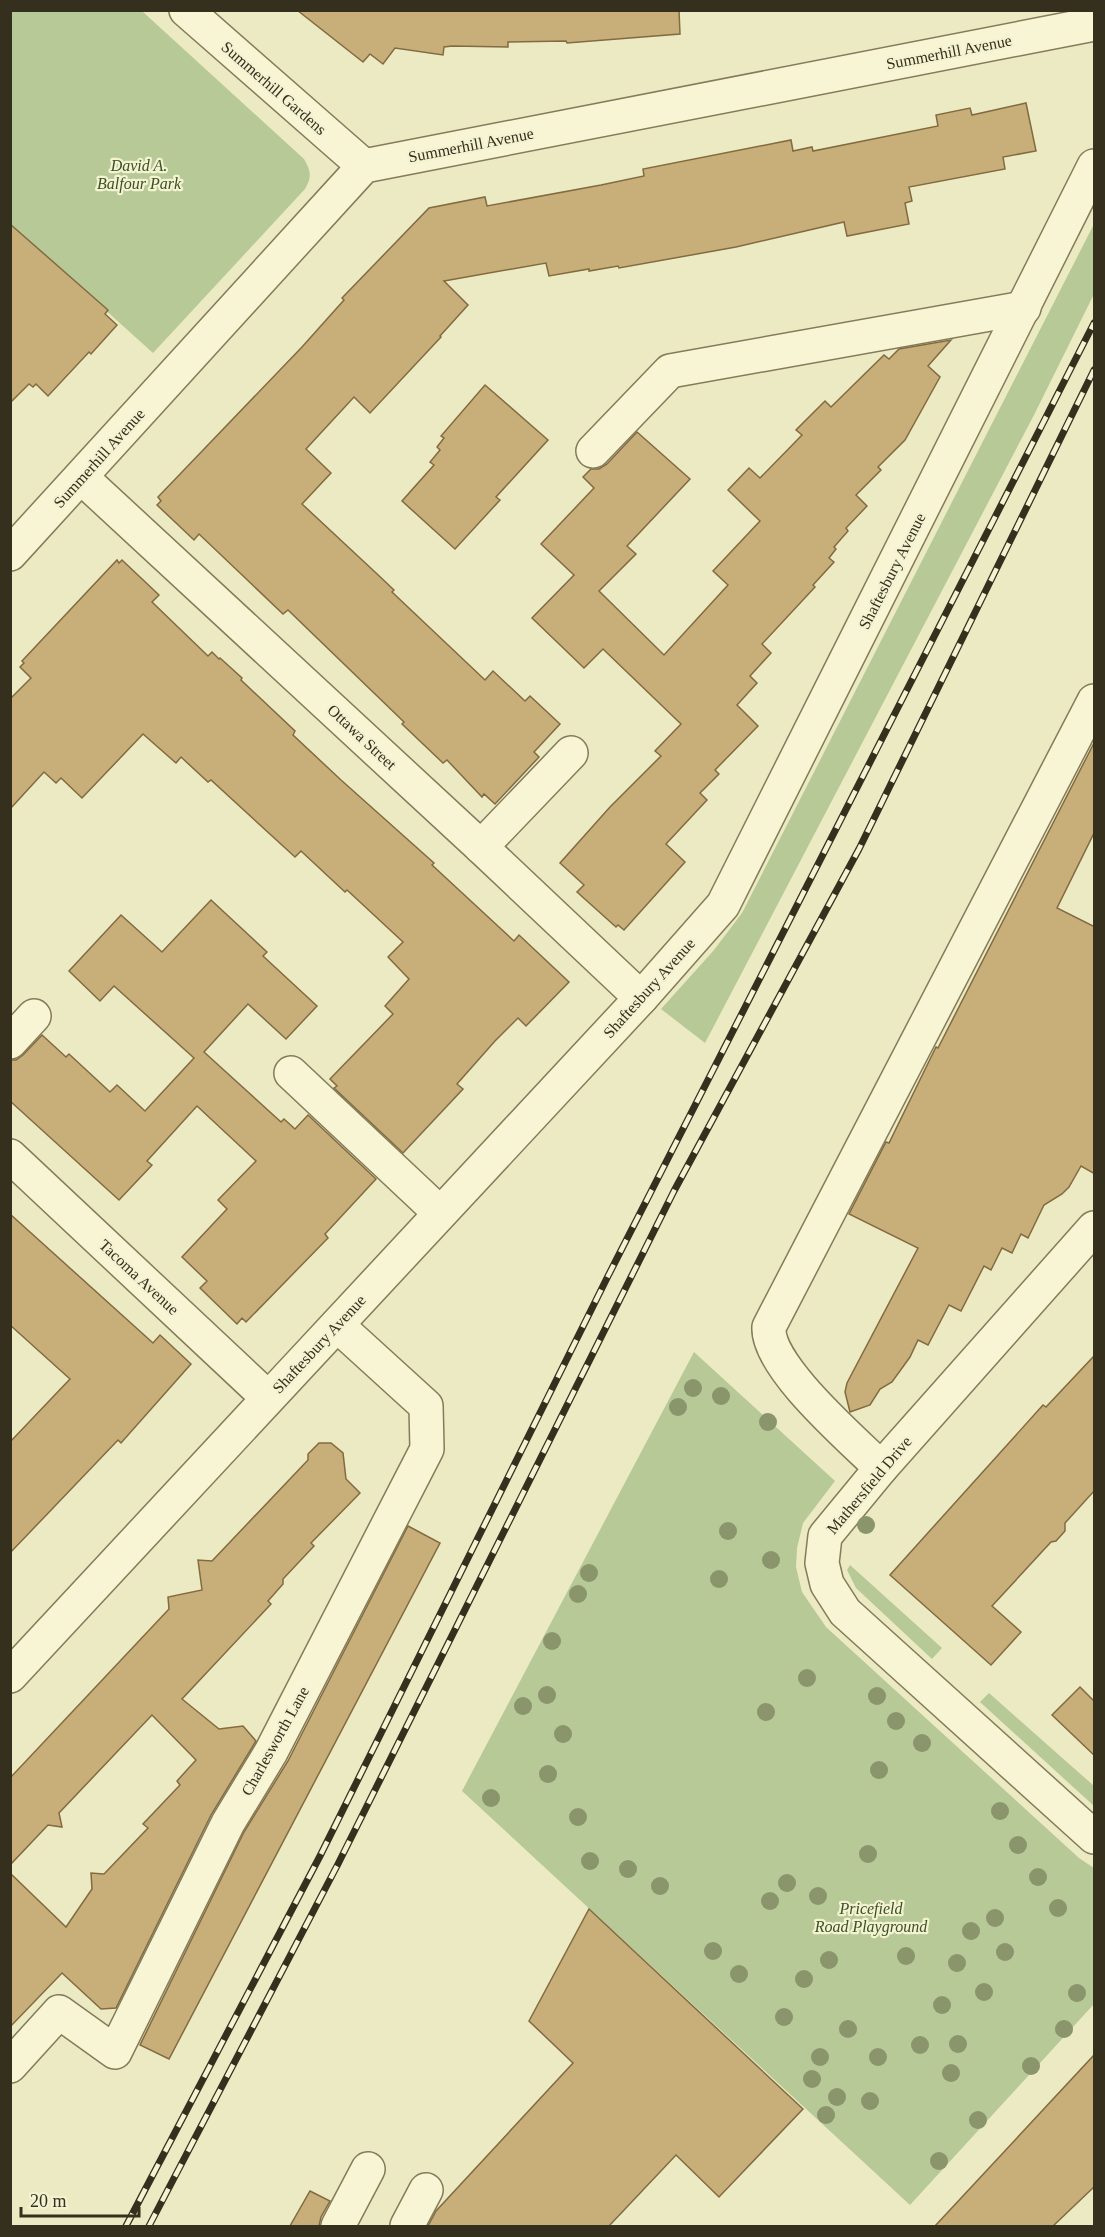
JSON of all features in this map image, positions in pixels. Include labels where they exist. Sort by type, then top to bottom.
[{"type":"street","name":"Summerhill Gardens","points":[[186,10],[364,166]]},
{"type":"street","name":"Summerhill Avenue","points":[[10,554],[364,166],[1095,24]]},
{"type":"street","name":"Shaftesbury Avenue","points":[[10,1676],[641,999],[723,905],[1095,166]]},
{"type":"street","points":[[593,452],[670,371],[1024,308]]},
{"type":"street","name":"Ottawa Street","points":[[81,477],[481,847],[641,999]]},
{"type":"street","points":[[881,1468],[791,1378],[775,1351],[769,1327],[1095,701]]},
{"type":"street","points":[[481,847],[572,753]]},
{"type":"street","points":[[10,1042],[34,1016]]},
{"type":"street","points":[[291,1073],[440,1213]]},
{"type":"street","name":"Tacoma Avenue","points":[[10,1156],[268,1398]]},
{"type":"street","name":"Mathersfield Drive","points":[[1095,1228],[881,1468],[825,1536],[822,1563],[826,1584],[845,1612],[1095,1837]]},
{"type":"street","name":"Charlesworth Lane","points":[[10,2066],[59,2012],[115,2052],[228,1823],[271,1752],[427,1449],[426,1406],[338,1325]]},
{"type":"street","points":[[338,2226],[368,2169]]},
{"type":"street","points":[[407,2226],[426,2190]]},
{"type":"green space","name":"David A. Balfour Park","points":[[10,11],[142,11],[304,159],[308,167],[310,177],[305,189],[153,353],[11,225]]},
{"type":"green space","points":[[1094,224],[1094,294],[1034,415],[705,1043],[661,1009],[714,950],[742,913]]},
{"type":"green space","name":"Pricefield Road Playground","points":[[694,1352],[835,1481],[803,1523],[797,1548],[796,1567],[802,1592],[826,1627],[1079,1858],[1094,1868],[1094,2004],[910,2205],[462,1791]]},
{"type":"green space","points":[[850,1565],[942,1648],[932,1659],[856,1588],[847,1570]]},
{"type":"green space","points":[[989,1693],[1094,1786],[1094,1806],[980,1702]]},
{"type":"building","points":[[297,10],[679,10],[680,34],[567,43],[566,41],[508,42],[508,47],[452,46],[444,47],[443,55],[395,48],[383,64],[370,54],[363,62]]},
{"type":"building","points":[[1026,103],[1036,151],[1003,157],[1005,169],[909,187],[912,201],[905,203],[909,224],[847,236],[844,222],[736,247],[619,268],[618,266],[589,271],[589,269],[549,276],[546,263],[444,281],[468,305],[370,413],[354,397],[306,449],[331,473],[302,504],[485,680],[493,671],[525,701],[530,696],[560,724],[534,752],[539,757],[495,804],[484,794],[482,797],[447,760],[443,763],[288,610],[283,614],[199,534],[194,540],[157,505],[161,501],[158,497],[302,347],[344,300],[342,298],[429,208],[485,197],[487,206],[601,185],[644,176],[643,169],[791,140],[793,151],[812,147],[813,151],[938,126],[936,115],[970,108],[972,115]]},
{"type":"building","points":[[10,224],[108,310],[105,314],[117,325],[48,396],[36,384],[33,387],[29,384],[10,403]]},
{"type":"building","points":[[951,340],[928,366],[940,377],[905,440],[878,467],[881,470],[856,495],[867,506],[846,528],[848,531],[834,547],[836,549],[829,558],[834,562],[813,585],[815,587],[762,644],[771,653],[750,676],[757,683],[737,705],[758,726],[715,770],[719,774],[700,793],[707,800],[666,844],[685,862],[624,930],[618,925],[616,927],[577,892],[584,885],[560,863],[610,807],[661,756],[655,751],[681,724],[603,649],[584,668],[532,618],[574,575],[541,544],[594,488],[583,477],[591,469],[599,469],[607,464],[637,432],[690,479],[627,546],[636,554],[599,591],[664,655],[728,585],[713,571],[760,521],[728,490],[749,468],[760,478],[802,435],[796,430],[825,401],[831,407],[884,355],[889,359],[899,349]]},
{"type":"building","points":[[485,385],[548,440],[496,497],[500,500],[455,549],[402,501],[434,465],[430,462],[440,450],[437,447],[444,438],[441,436]]},
{"type":"building","points":[[117,560],[119,563],[122,560],[159,595],[152,602],[208,656],[212,652],[220,658],[295,731],[293,735],[434,863],[432,865],[514,941],[519,935],[569,982],[526,1026],[518,1018],[495,1041],[457,1084],[463,1089],[403,1153],[334,1088],[337,1086],[330,1079],[393,1014],[385,1006],[409,979],[388,957],[403,942],[347,890],[345,892],[301,851],[295,857],[211,780],[208,782],[181,757],[176,763],[143,734],[82,798],[61,778],[56,783],[44,772],[10,809],[10,699],[31,678],[20,667],[24,663],[22,661]]},
{"type":"building","points":[[1095,741],[1095,831],[1057,908],[1095,927],[1095,1174],[1081,1166],[1069,1187],[1044,1205],[1028,1238],[1021,1234],[1012,1253],[1002,1248],[991,1270],[984,1266],[961,1311],[949,1305],[928,1345],[918,1340],[910,1357],[892,1382],[880,1389],[870,1405],[850,1412],[845,1392],[847,1383],[918,1248],[849,1214],[886,1142],[889,1143],[936,1047],[938,1048]]},
{"type":"building","points":[[211,900],[267,952],[263,956],[317,1006],[286,1039],[248,1004],[204,1052],[281,1122],[284,1119],[295,1129],[308,1115],[376,1179],[325,1234],[328,1238],[246,1322],[242,1318],[237,1324],[200,1288],[207,1281],[182,1257],[227,1209],[218,1200],[256,1161],[197,1106],[147,1161],[152,1165],[119,1200],[10,1101],[10,1060],[16,1060],[23,1055],[42,1035],[66,1057],[69,1054],[110,1092],[117,1085],[145,1111],[194,1058],[114,986],[100,1001],[69,971],[121,915],[162,952]]},
{"type":"building","points":[[10,1214],[153,1343],[160,1335],[191,1364],[121,1443],[118,1440],[10,1553],[10,1442],[70,1379],[10,1325]]},
{"type":"building","points":[[1095,1355],[1095,1490],[1065,1523],[1065,1531],[1056,1541],[1051,1542],[992,1606],[1021,1632],[991,1665],[890,1575],[1043,1405],[1046,1407]]},
{"type":"building","points":[[319,1443],[331,1443],[343,1453],[346,1479],[360,1493],[311,1543],[314,1546],[283,1579],[283,1584],[268,1601],[271,1604],[182,1699],[219,1729],[243,1726],[256,1741],[211,1815],[116,2008],[101,2009],[62,1973],[10,2027],[10,1873],[66,1927],[92,1889],[91,1873],[104,1874],[148,1828],[143,1824],[180,1785],[177,1781],[196,1760],[152,1715],[59,1813],[62,1827],[48,1825],[10,1865],[10,1778],[169,1609],[168,1597],[202,1590],[198,1560],[212,1561],[308,1460],[308,1454]]},
{"type":"building","points":[[408,1526],[440,1543],[169,2059],[140,2045],[244,1832],[288,1761]]},
{"type":"building","points":[[1080,1687],[1095,1702],[1095,1756],[1052,1715]]},
{"type":"building","points":[[589,1909],[803,2109],[719,2197],[676,2155],[609,2226],[428,2226],[436,2211],[573,2063],[529,2021]]},
{"type":"building","points":[[1095,2054],[1095,2186],[1053,2226],[935,2226]]},
{"type":"building","points":[[310,2191],[330,2201],[319,2226],[290,2226]]},
{"type":"railway","points":[[126,2226],[320,1856],[608,1276],[1094,323]]},
{"type":"railway","points":[[149,2226],[338,1864],[674,1191],[859,849],[1094,370]]}]
